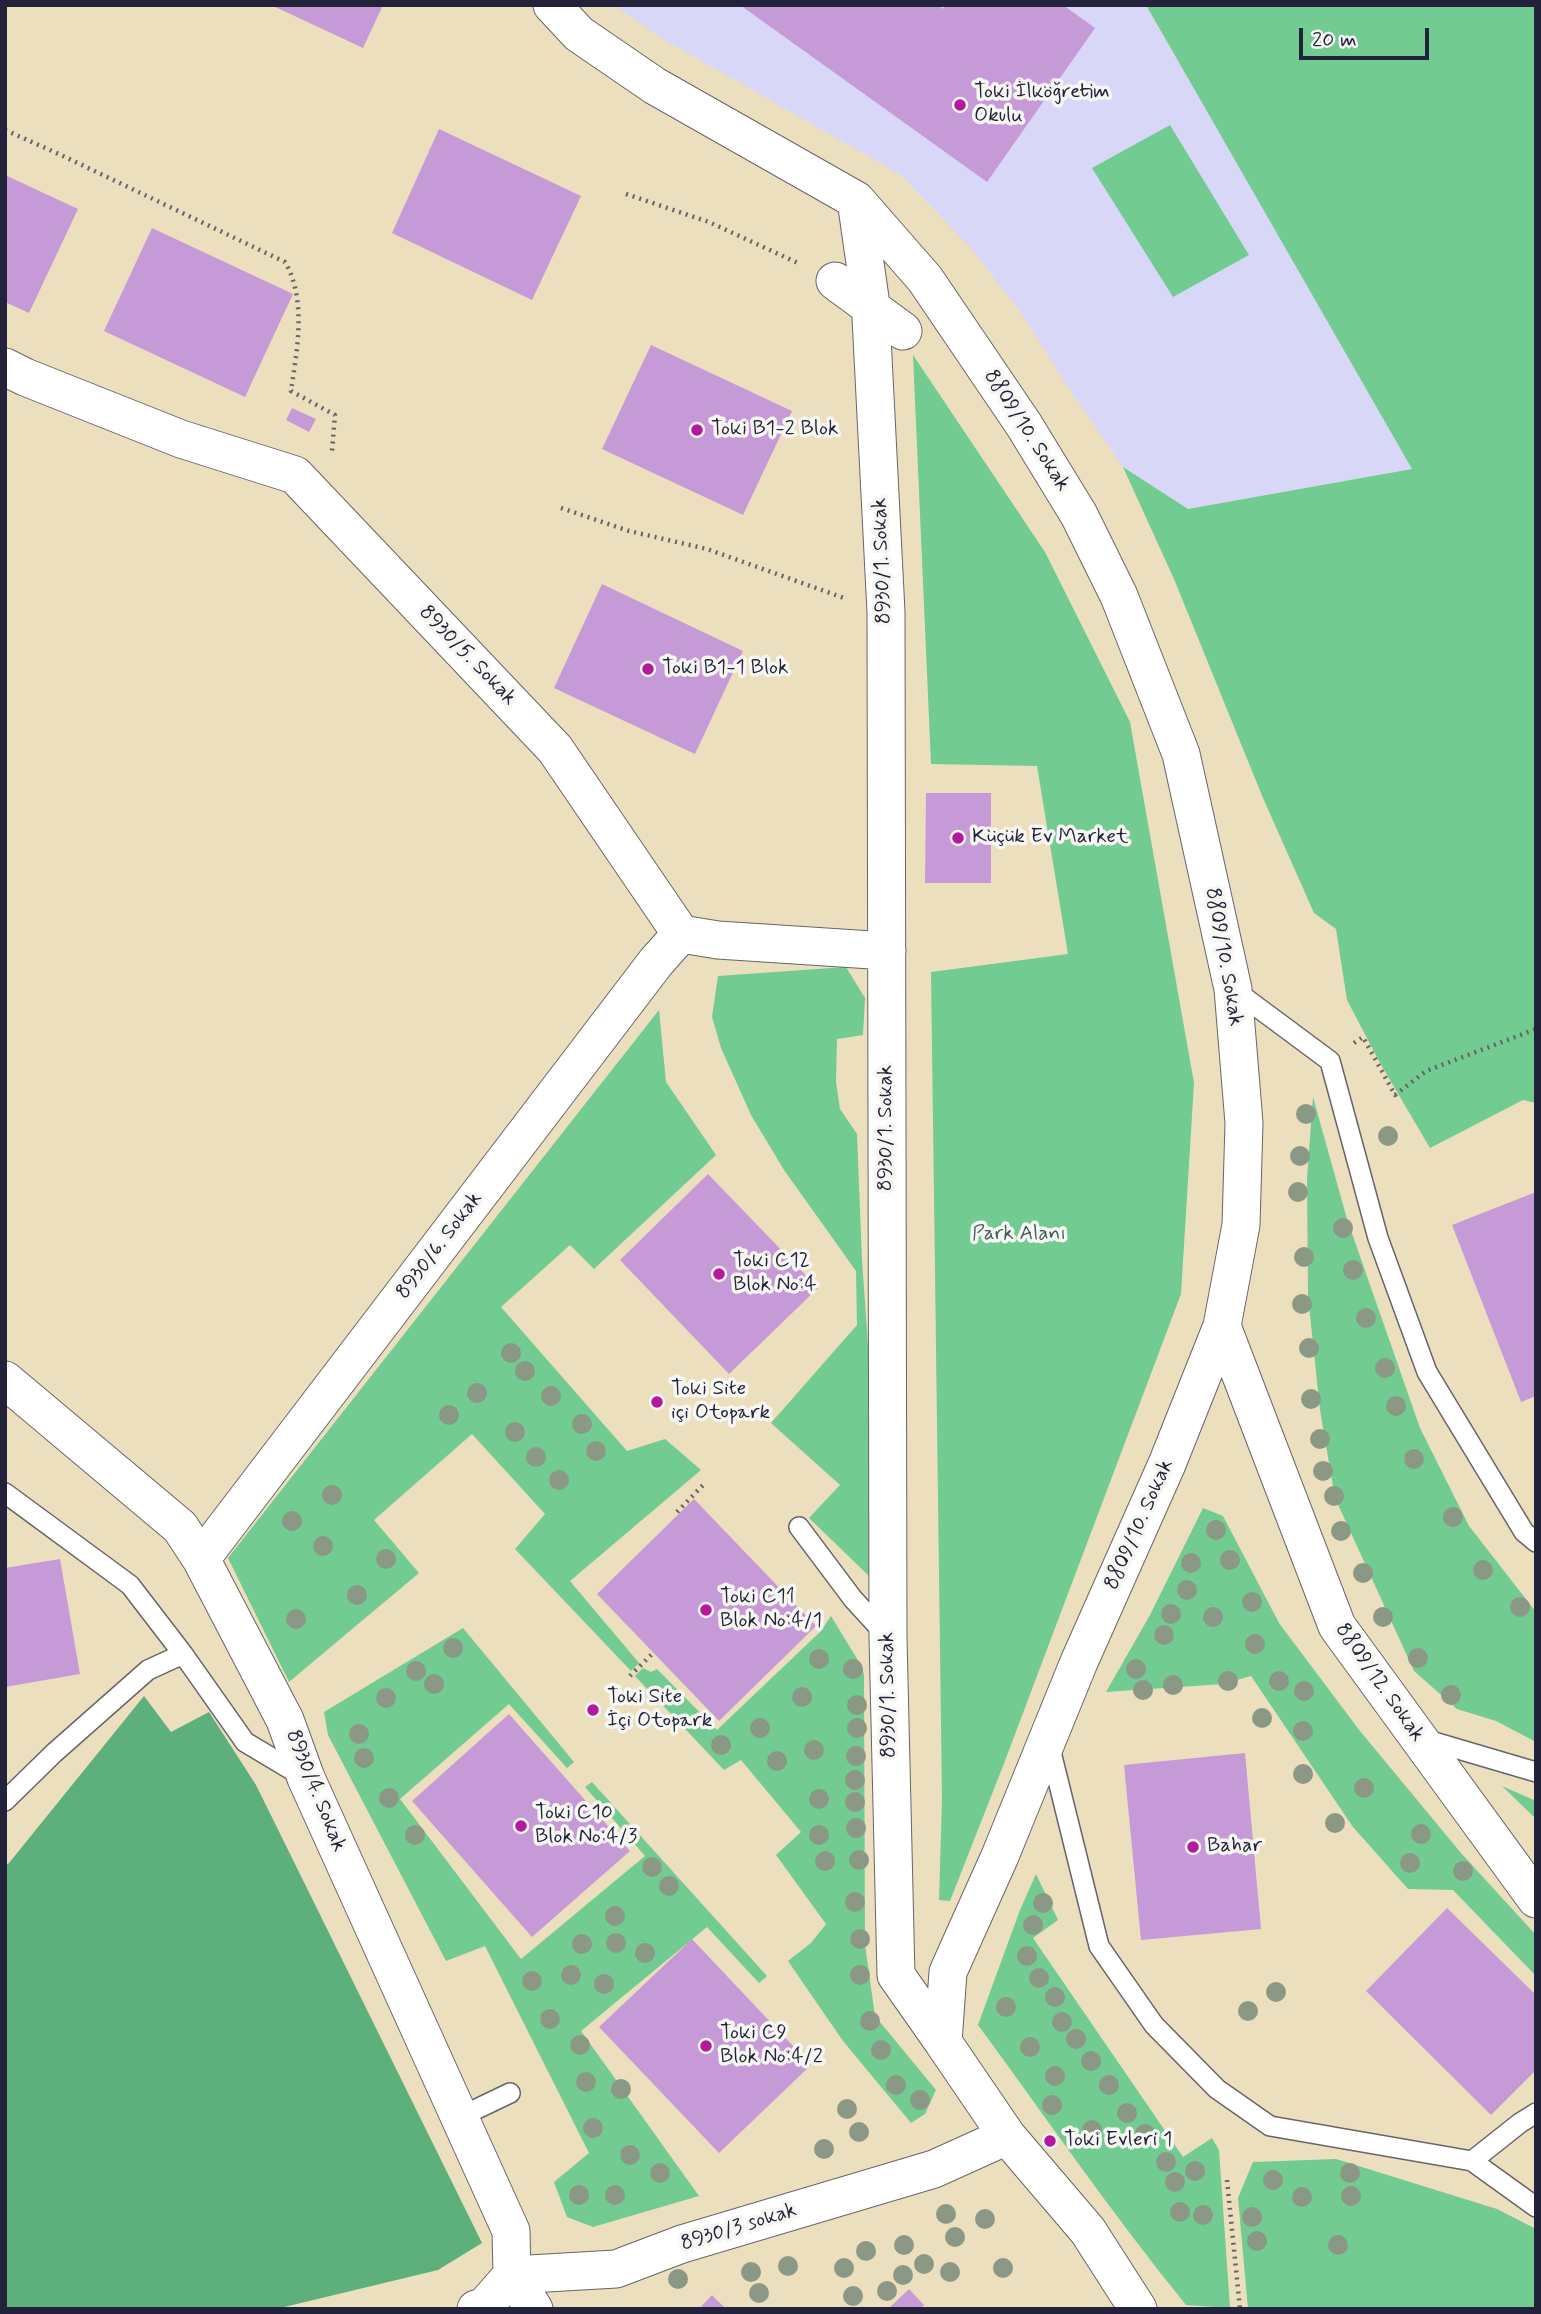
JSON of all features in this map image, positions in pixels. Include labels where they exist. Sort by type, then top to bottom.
[{"type":"street","name":"8809/10. Sokak","points":[[552,5],[579,34],[655,86],[856,200],[925,279],[1024,425],[1079,515],[1119,596],[1181,754],[1233,989],[1244,1136],[1241,1225],[1222,1326],[1167,1464],[1079,1662],[1000,1856],[948,1972],[943,2042]]},
{"type":"street","name":"8930/1. Sokak","points":[[856,200],[871,307],[886,612],[888,1637],[896,1975],[943,2042]]},
{"type":"street","points":[[835,281],[903,331]]},
{"type":"street","name":"8930/5. Sokak","points":[[5,367],[181,439],[295,475],[555,749],[681,934]]},
{"type":"street","points":[[681,934],[718,940],[887,951]]},
{"type":"street","name":"8930/6. Sokak","points":[[201,1559],[656,962],[681,934]]},
{"type":"street","name":"8809/12. Sokak","points":[[1222,1326],[1337,1626],[1536,1899]]},
{"type":"street","name":"8930/4. Sokak","points":[[5,1380],[180,1527],[201,1559],[285,1720],[306,1778],[511,2231],[512,2275]]},
{"type":"street","points":[[943,2042],[1007,2136],[1088,2231],[1138,2309]]},
{"type":"street","name":"8930/3 sokak","points":[[512,2275],[616,2269],[681,2244],[934,2169],[1007,2136]]},
{"type":"street","points":[[476,2309],[484,2307],[512,2275],[534,2309]]},
{"type":"lane","points":[[1233,989],[1330,1061],[1378,1238],[1427,1372],[1524,1532],[1536,1542]]},
{"type":"lane","points":[[5,1493],[130,1585],[245,1742],[306,1778]]},
{"type":"lane","points":[[799,1527],[853,1599],[888,1637]]},
{"type":"lane","points":[[5,1801],[54,1753],[148,1670],[183,1654]]},
{"type":"lane","points":[[1416,1737],[1536,1772]]},
{"type":"lane","points":[[1048,1740],[1099,1947],[1154,2025],[1217,2089],[1270,2126],[1472,2161],[1536,2207]]},
{"type":"lane","points":[[460,2117],[510,2093]]},
{"type":"lane","points":[[1472,2161],[1536,2113]]},
{"type":"path","points":[[5,130],[285,262],[292,274],[300,328],[291,391],[335,415],[332,451]]},
{"type":"path","points":[[626,194],[709,222],[835,281]]},
{"type":"path","points":[[561,508],[629,531],[707,549],[886,612]]},
{"type":"path","points":[[1330,1061],[1363,1037],[1395,1095],[1426,1071],[1536,1029]]},
{"type":"path","points":[[677,1513],[706,1482]]},
{"type":"path","points":[[631,1676],[653,1653]]},
{"type":"path","points":[[1227,2180],[1240,2309]]},
{"type":"shaded area","points":[[614,5],[1146,5],[1412,469],[1188,509],[1123,467],[1065,383],[1022,314],[970,247],[901,175],[658,36]]},
{"type":"green space","points":[[1146,5],[1536,5],[1536,1103],[1523,1100],[1430,1148],[1347,1000],[1336,929],[1314,913],[1263,798],[1174,579],[1123,467],[1188,509],[1412,469]]},
{"type":"green space","points":[[1170,125],[1249,255],[1173,297],[1092,168]]},
{"type":"green space","name":"Park Alanı","points":[[913,355],[1045,552],[1130,722],[1194,1083],[1181,1294],[950,1901],[939,1900],[942,1799],[931,972],[1068,954],[1037,766],[931,764]]},
{"type":"green space","points":[[846,967],[865,998],[863,1035],[837,1039],[836,1082],[840,1109],[857,1134],[869,1360],[870,1577],[809,1518],[840,1485],[771,1423],[857,1325],[856,1271],[784,1170],[751,1115],[721,1048],[712,1017],[718,976]]},
{"type":"green space","points":[[659,1010],[666,1082],[716,1155],[594,1269],[570,1245],[501,1307],[627,1451],[665,1439],[701,1470],[570,1581],[639,1663],[631,1671],[515,1549],[545,1514],[472,1434],[374,1520],[419,1573],[289,1682],[228,1558]]},
{"type":"green space","points":[[1313,1097],[1347,1219],[1420,1428],[1469,1526],[1536,1612],[1536,1742],[1496,1721],[1457,1709],[1414,1671],[1335,1498],[1320,1410],[1308,1296],[1307,1179]]},
{"type":"green space","points":[[1203,1508],[1223,1516],[1279,1623],[1360,1731],[1461,1853],[1536,1935],[1536,1976],[1453,1890],[1408,1889],[1353,1827],[1251,1676],[1223,1684],[1106,1692],[1150,1615]]},
{"type":"green space","points":[[831,1616],[862,1667],[864,1675],[865,1945],[875,2016],[936,2090],[925,2114],[911,2123],[843,2041],[788,1961],[811,1943],[826,1924],[776,1855],[801,1832],[741,1760],[724,1770],[635,1676],[643,1668],[651,1672],[657,1669],[717,1730],[821,1631]]},
{"type":"green space","points":[[463,1628],[574,1762],[567,1768],[509,1704],[400,1799],[521,1959],[645,1856],[585,1787],[592,1782],[767,1976],[759,1983],[707,1927],[581,2031],[699,2196],[593,2227],[567,2217],[554,2182],[589,2153],[485,1946],[446,1961],[328,1735],[324,1712]]},
{"type":"green space","points":[[144,1696],[171,1732],[209,1712],[256,1785],[482,2243],[438,2270],[276,2309],[5,2309],[5,1866]]},
{"type":"green space","points":[[1502,1786],[1536,1801],[1536,1819]]},
{"type":"green space","points":[[1036,1874],[1058,1920],[1033,1938],[1183,2157],[1212,2138],[1219,2150],[1230,2308],[1186,2305],[1106,2202],[978,2025]]},
{"type":"green space","points":[[1336,2159],[1497,2209],[1536,2229],[1536,2309],[1248,2309],[1238,2198],[1253,2162]]},
{"type":"building","points":[[271,5],[383,5],[363,48]]},
{"type":"building","name":"Toki İlköğretim Okulu","points":[[740,5],[938,5],[943,9],[945,5],[1063,5],[1095,28],[987,182]]},
{"type":"building","points":[[439,129],[581,196],[532,300],[392,233]]},
{"type":"building","points":[[5,175],[78,209],[29,313],[5,302]]},
{"type":"building","points":[[152,228],[293,294],[245,397],[104,331]]},
{"type":"building","name":"Toki B1-2 Blok","points":[[651,345],[792,411],[743,515],[602,449]]},
{"type":"building","points":[[292,408],[316,419],[309,432],[286,420]]},
{"type":"building","name":"Toki B1-1 Blok","points":[[602,584],[743,651],[695,754],[554,688]]},
{"type":"building","name":"Küçük Ev Market","points":[[926,793],[991,793],[991,883],[925,883]]},
{"type":"building","name":"Toki C12 Blok No:4","points":[[708,1174],[818,1288],[729,1374],[620,1260]]},
{"type":"building","points":[[1536,1192],[1536,1396],[1521,1402],[1452,1225]]},
{"type":"building","name":"Toki C11 Blok No:4/1","points":[[694,1499],[816,1626],[719,1721],[597,1594]]},
{"type":"building","points":[[60,1559],[80,1674],[5,1687],[5,1568]]},
{"type":"building","name":"Toki C10 Blok No:4/3","points":[[509,1714],[630,1851],[532,1937],[412,1801]]},
{"type":"building","name":"Bahar","points":[[1245,1753],[1261,1929],[1141,1940],[1124,1765]]},
{"type":"building","points":[[1447,1908],[1536,1995],[1536,2070],[1491,2115],[1366,1991]]},
{"type":"building","name":"Toki C9 Blok No:4/2","points":[[692,1939],[811,2065],[719,2153],[599,2027]]},
{"type":"building","points":[[909,2289],[924,2305],[920,2309],[888,2309]]},
{"type":"building","points":[[712,2295],[726,2309],[699,2309]]},
{"type":"place","name":"Toki İlköğretim Okulu","points":[[960,105]]},
{"type":"place","name":"Toki B1-2 Blok","points":[[697,430]]},
{"type":"place","name":"Toki B1-1 Blok","points":[[648,669]]},
{"type":"place","name":"Küçük Ev Market","points":[[958,838]]},
{"type":"place","name":"Toki C12 Blok No:4","points":[[719,1274]]},
{"type":"place","name":"Toki Site içi Otopark","points":[[657,1402]]},
{"type":"place","name":"Toki C11 Blok No:4/1","points":[[706,1610]]},
{"type":"place","name":"Toki Site İçi Otopark","points":[[593,1710]]},
{"type":"place","name":"Toki C10 Blok No:4/3","points":[[521,1826]]},
{"type":"place","name":"Bahar","points":[[1193,1847]]},
{"type":"place","name":"Toki C9 Blok No:4/2","points":[[706,2046]]},
{"type":"place","name":"Toki Evleri 1","points":[[1050,2141]]}]
